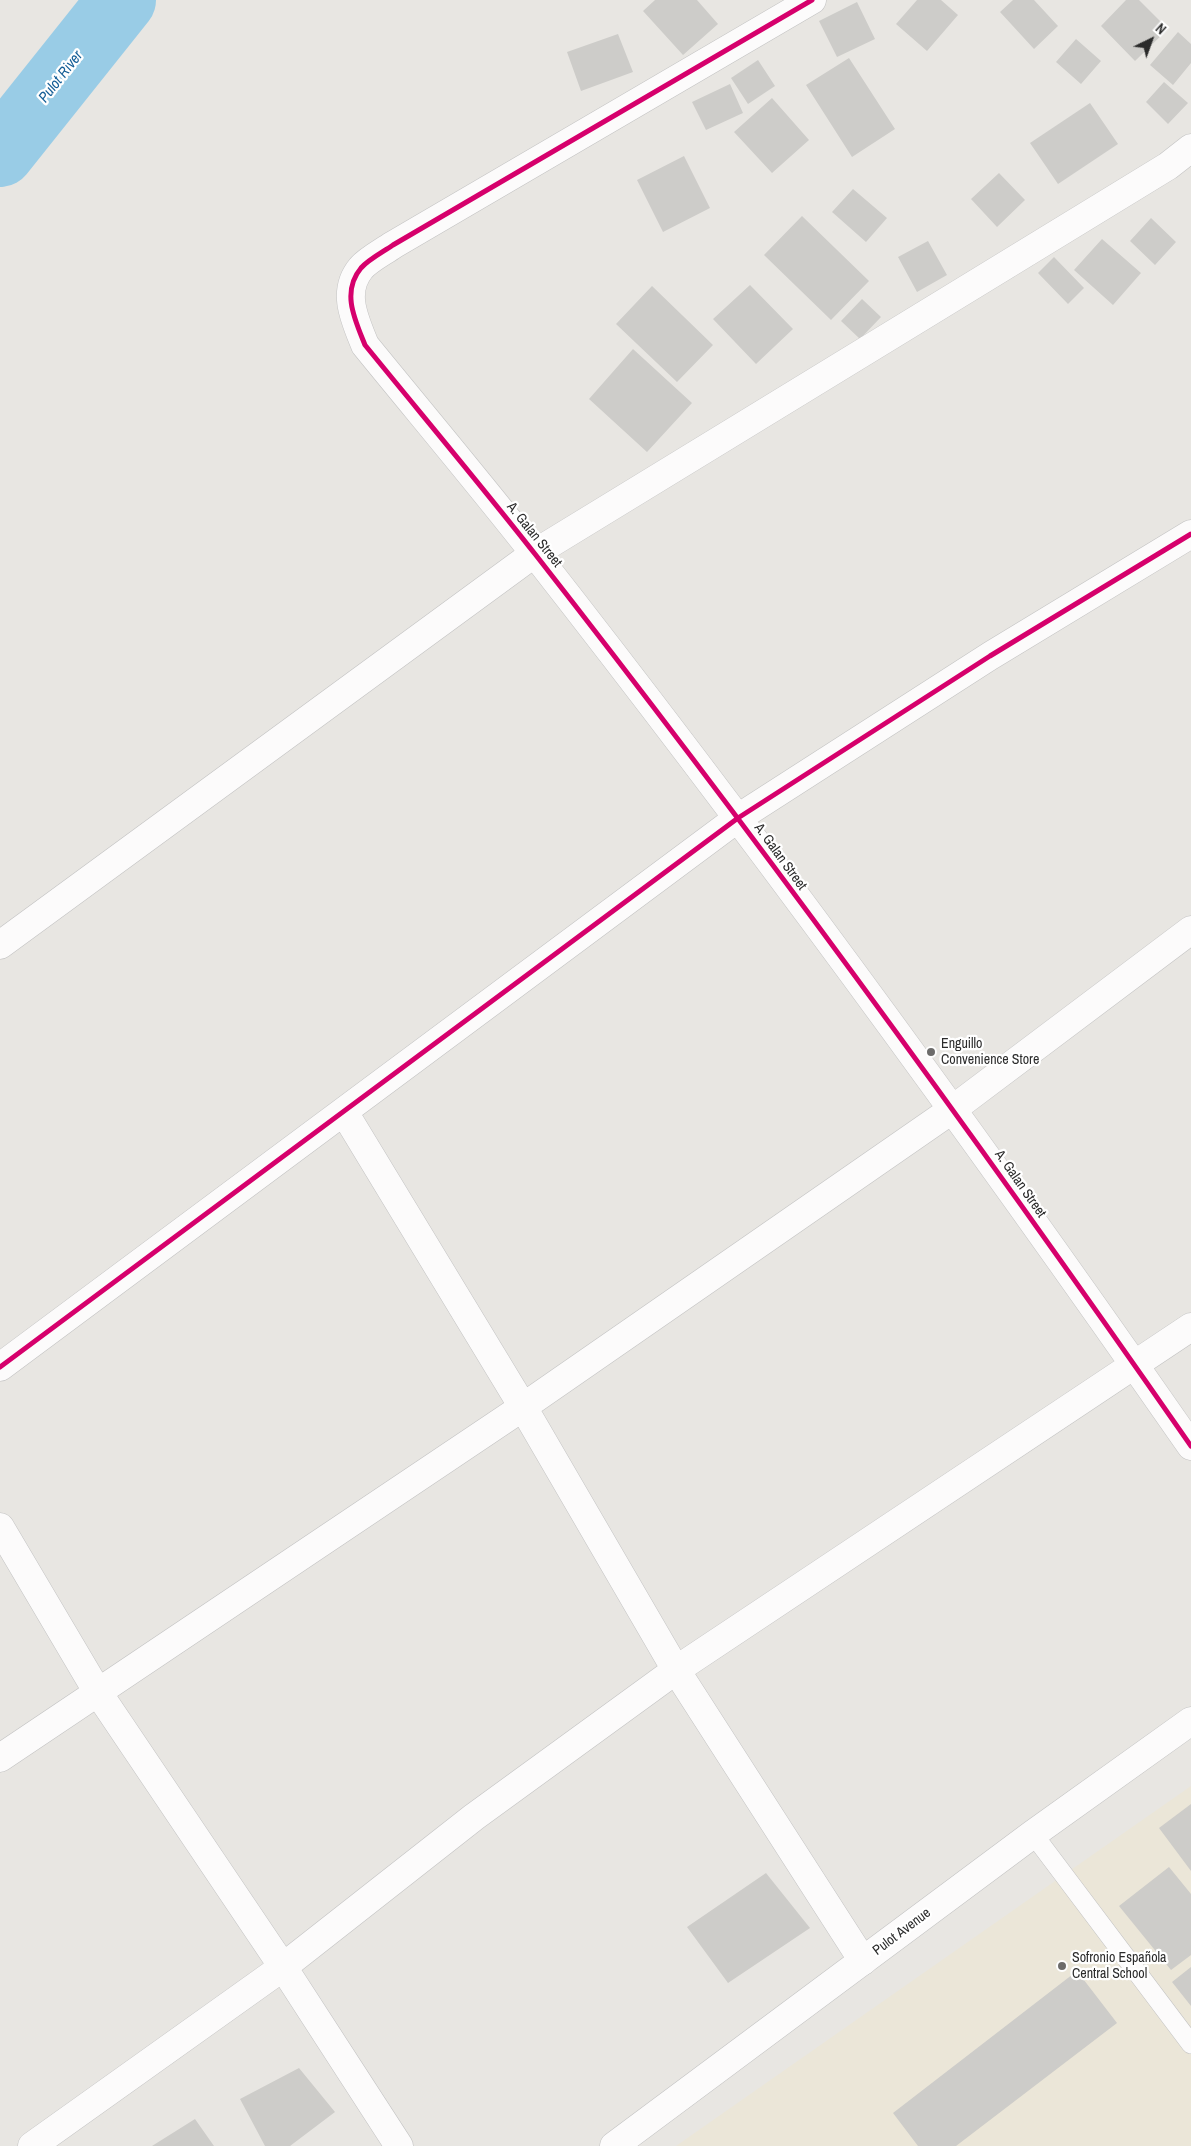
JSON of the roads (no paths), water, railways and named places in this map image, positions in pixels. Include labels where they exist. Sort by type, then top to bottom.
[{"type":"street","name":"A. Galan Street","points":[[812,0],[393,245],[361,268],[351,289],[352,311],[366,345],[535,553],[738,818],[953,1109],[1191,1446]]},
{"type":"street","points":[[0,945],[535,553],[902,331],[1168,166],[1191,148]]},
{"type":"street","points":[[0,1367],[738,818],[990,656],[1191,534]]},
{"type":"street","points":[[0,1758],[97,1691],[523,1407],[953,1109],[1191,930]]},
{"type":"street","points":[[344,1112],[523,1407],[676,1670],[863,1961]]},
{"type":"street","points":[[32,2146],[283,1966],[474,1817],[676,1670],[1191,1327]]},
{"type":"street","points":[[0,1527],[97,1691],[283,1966],[399,2146]]},
{"type":"street","name":"Pulot Avenue","points":[[614,2146],[1033,1834],[1191,1721]]},
{"type":"lane","points":[[1033,1834],[1191,2044]]},
{"type":"waterway","name":"Pulot River","points":[[0,153],[122,0]]},
{"type":"place","name":"Enguillo Convenience Store","points":[[931,1052]]},
{"type":"place","name":"Sofronio Española Central School","points":[[1062,1966]]}]
